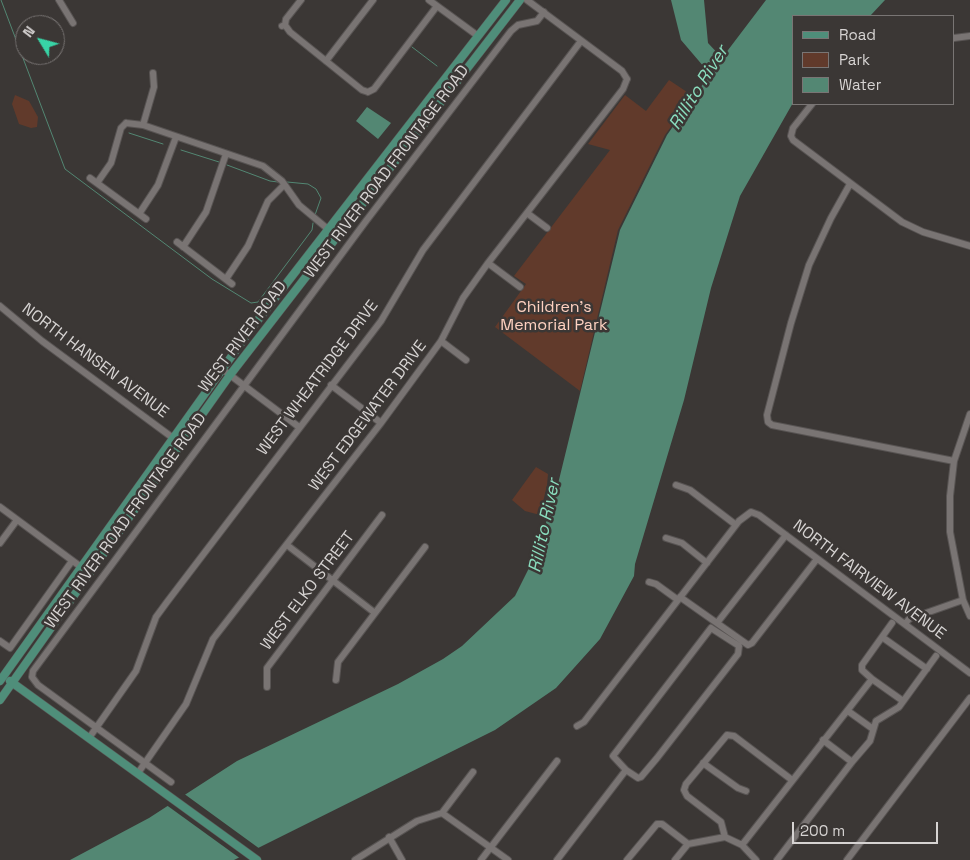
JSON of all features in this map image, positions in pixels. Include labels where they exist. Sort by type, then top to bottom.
[{"type":"main road","name":"WEST RIVER ROAD","points":[[1,677],[222,370],[506,0]]},
{"type":"main road","name":"WEST RIVER ROAD","points":[[0,700],[230,376],[520,0]]},
{"type":"main road","points":[[1,677],[12,683],[256,859]]},
{"type":"street","points":[[58,0],[73,22]]},
{"type":"street","points":[[301,0],[286,19],[283,26],[368,94],[374,89],[437,6]]},
{"type":"street","points":[[326,61],[373,0]]},
{"type":"street","points":[[429,0],[478,36]]},
{"type":"street","points":[[527,0],[581,41]]},
{"type":"street","name":"WEST RIVER ROAD FRONTAGE ROAD","points":[[97,728],[38,685],[32,677],[35,667],[244,385],[511,31],[518,25],[536,21],[544,12]]},
{"type":"street","points":[[955,38],[970,36]]},
{"type":"street","name":"WEST EDGEWATER DRIVE","points":[[138,773],[186,704],[211,642],[381,423],[441,341],[463,298],[488,262],[630,79],[581,41]]},
{"type":"street","name":"WEST WHEATRIDGE DRIVE","points":[[89,738],[136,671],[156,618],[167,602],[381,321],[423,250],[581,41]]},
{"type":"street","points":[[143,125],[154,87],[153,73]]},
{"type":"street","points":[[811,105],[793,128],[791,136],[794,140],[902,222],[923,232],[970,246]]},
{"type":"street","points":[[97,183],[110,163],[125,120],[263,166],[284,185],[299,205],[329,230]]},
{"type":"street","points":[[140,214],[158,185],[176,137]]},
{"type":"street","points":[[226,154],[206,212],[180,245],[232,284]]},
{"type":"street","points":[[90,178],[146,219]]},
{"type":"street","points":[[850,184],[831,218],[809,265],[791,323],[768,415],[768,422],[772,425],[954,461]]},
{"type":"street","points":[[226,279],[248,246],[268,201],[284,185]]},
{"type":"street","points":[[527,213],[546,228]]},
{"type":"street","points":[[488,262],[520,286]]},
{"type":"street","name":"NORTH HANSEN AVENUE","points":[[0,306],[42,341],[172,438]]},
{"type":"street","points":[[441,341],[466,360]]},
{"type":"street","points":[[222,370],[299,427]]},
{"type":"street","points":[[331,385],[381,423]]},
{"type":"street","points":[[970,414],[954,461],[950,496],[950,532],[963,600],[970,616]]},
{"type":"street","points":[[577,726],[584,722],[736,525],[690,490],[676,485]]},
{"type":"street","points":[[0,507],[81,568]]},
{"type":"street","name":"NORTH FAIRVIEW AVENUE","points":[[736,525],[751,512],[786,535],[970,672]]},
{"type":"street","name":"WEST ELKO STREET","points":[[267,687],[267,668],[304,616],[334,580],[382,516]]},
{"type":"street","points":[[0,543],[17,520]]},
{"type":"street","points":[[717,623],[786,535]]},
{"type":"street","points":[[666,538],[682,543],[707,563]]},
{"type":"street","points":[[287,545],[375,613]]},
{"type":"street","points":[[336,680],[338,662],[425,546]]},
{"type":"street","points":[[649,582],[656,584],[748,644],[752,643],[818,559]]},
{"type":"street","points":[[0,641],[10,648],[72,561]]},
{"type":"street","points":[[905,624],[909,619],[963,600]]},
{"type":"street","points":[[892,623],[862,666],[862,670],[903,701]]},
{"type":"street","points":[[711,628],[739,646],[738,654],[641,777],[638,778],[626,770],[614,758],[616,750],[711,628]]},
{"type":"street","points":[[882,637],[927,669]]},
{"type":"street","points":[[778,860],[870,741],[879,717],[896,710],[936,656]]},
{"type":"street","points":[[742,845],[835,723],[848,711],[872,679]]},
{"type":"street","points":[[847,860],[970,698]]},
{"type":"street","points":[[848,711],[873,730]]},
{"type":"street","points":[[97,728],[172,782]]},
{"type":"street","points":[[725,837],[721,822],[687,796],[684,790],[723,738],[727,735],[734,736],[792,780]]},
{"type":"street","points":[[823,740],[852,762]]},
{"type":"street","points":[[481,860],[558,761]]},
{"type":"street","points":[[703,763],[738,788],[746,791]]},
{"type":"street","points":[[557,860],[626,770]]},
{"type":"street","points":[[355,860],[389,837],[417,822],[442,813],[472,772]]},
{"type":"street","points":[[442,813],[508,860]]},
{"type":"street","points":[[627,860],[657,824],[662,824],[688,844]]},
{"type":"street","points":[[389,837],[402,860]]},
{"type":"street","points":[[675,860],[688,844],[725,837],[742,845],[756,860]]},
{"type":"green space","name":"Children's Memorial Park","points":[[669,80],[693,96],[665,135],[618,230],[580,391],[495,327],[526,284],[514,276],[610,150],[588,144],[625,95],[646,111]]},
{"type":"green space","points":[[15,95],[29,101],[38,117],[37,127],[31,128],[19,124],[12,104]]},
{"type":"green space","points":[[536,467],[548,474],[540,515],[525,511],[512,500]]},
{"type":"water","name":"Rillito River","points":[[671,0],[704,0],[708,43],[722,58],[766,0],[885,0],[871,15],[792,15],[792,105],[740,196],[711,288],[684,400],[635,564],[634,576],[600,639],[556,688],[495,730],[234,860],[70,860],[149,818],[237,761],[398,684],[443,659],[462,646],[515,596],[536,554],[557,488],[620,230],[667,135],[710,74],[681,40]]},
{"type":"water","points":[[367,107],[391,123],[378,139],[356,121]]},
{"type":"pier","points":[[183,793],[260,849],[241,859],[165,804]]},
{"type":"waterway","points":[[1,0],[65,169],[212,279],[251,303],[258,302],[312,230],[313,223]]},
{"type":"waterway","points":[[412,47],[437,66]]},
{"type":"waterway","points":[[129,133],[163,144]]},
{"type":"waterway","points":[[181,150],[219,162]]},
{"type":"waterway","points":[[227,165],[270,181],[278,182]]},
{"type":"waterway","points":[[287,182],[308,184],[316,189],[321,198],[315,215]]}]
